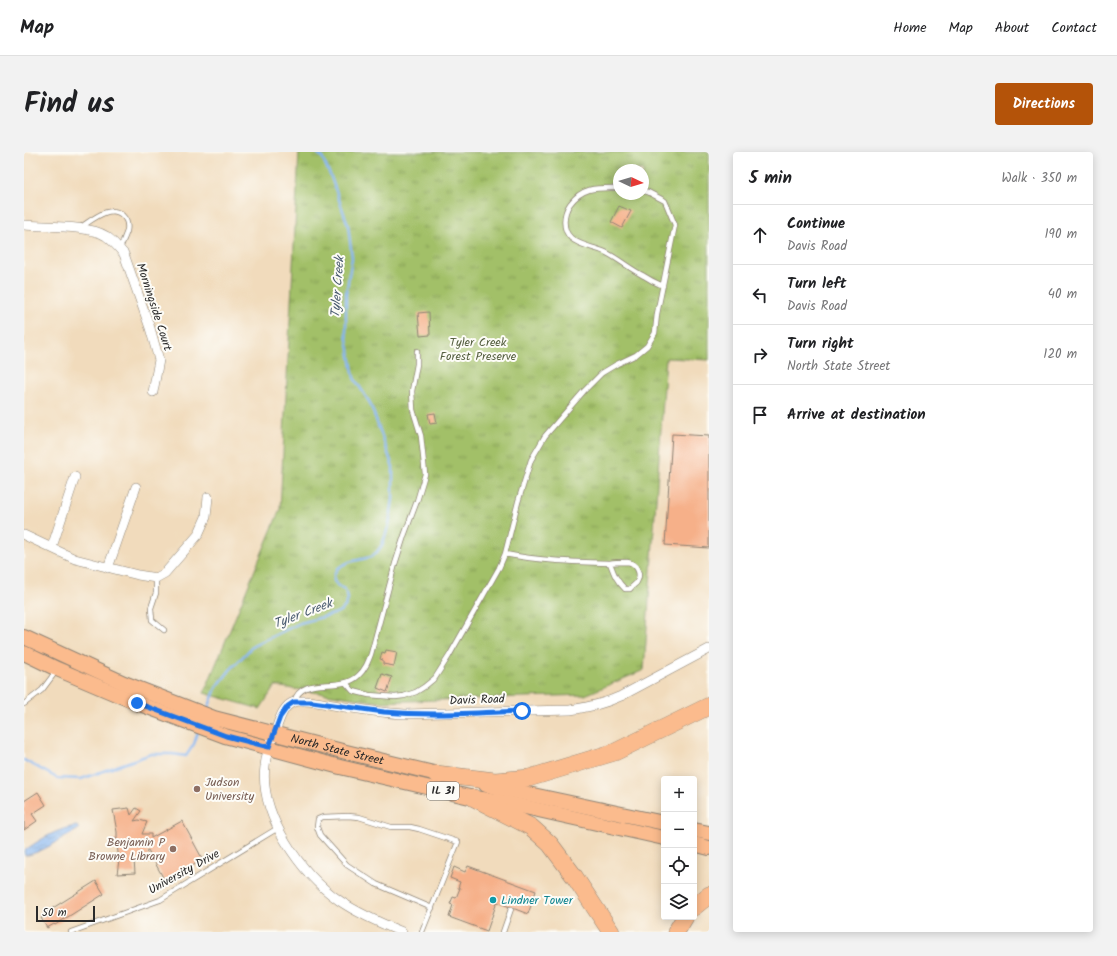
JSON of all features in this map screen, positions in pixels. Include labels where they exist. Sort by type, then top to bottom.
[{"type":"highway","points":[[436,774],[495,781],[529,778],[614,752],[709,706]]},
{"type":"highway","points":[[474,798],[531,827],[550,844],[574,876],[611,932]]},
{"type":"highway","points":[[697,905],[709,896]]},
{"type":"highway","points":[[676,932],[683,920]]},
{"type":"main road","name":"North State Street","points":[[24,637],[206,721],[226,736],[340,767],[474,798],[498,801],[661,837]]},
{"type":"main road","name":"North State Street","points":[[24,653],[57,669],[137,703],[206,721],[274,734],[436,774],[661,822]]},
{"type":"main road","points":[[697,831],[709,833]]},
{"type":"main road","points":[[697,845],[709,848]]},
{"type":"street","points":[[24,225],[80,228]]},
{"type":"street","name":"Morningside Court","points":[[80,228],[94,231],[106,236],[124,254],[150,328],[159,360],[153,392]]},
{"type":"street","points":[[52,547],[75,477]]},
{"type":"street","points":[[108,568],[136,487]]},
{"type":"street","points":[[24,535],[75,559],[108,568],[156,578],[165,573],[198,535],[206,517],[208,498]]},
{"type":"street","name":"Davis Road","points":[[294,702],[312,702],[400,713],[570,710],[608,703],[709,649]]},
{"type":"street","points":[[294,702],[288,706],[280,717],[269,747],[265,767],[267,797],[278,828],[292,852],[305,869],[327,891],[369,919],[402,932]]},
{"type":"lane","points":[[613,188],[586,190],[578,195],[566,212],[566,231],[571,238],[579,243],[604,252],[623,262],[643,276],[663,286]]},
{"type":"lane","points":[[346,683],[353,691],[369,695],[395,697],[416,692],[435,678],[499,568],[505,554],[518,502],[531,460],[545,436],[584,390],[602,373],[636,355],[647,346],[655,333],[657,314],[675,225],[665,201],[649,193]]},
{"type":"lane","points":[[80,228],[107,212],[114,211],[120,213],[125,217],[127,224],[127,230],[120,249]]},
{"type":"lane","points":[[294,702],[296,695],[303,689],[312,686],[346,683],[358,676],[365,668],[371,654],[395,564],[425,474],[421,436],[413,410],[412,391],[417,364],[417,351]]},
{"type":"lane","points":[[505,554],[522,558],[581,562],[610,562],[627,562],[633,563],[638,568],[639,576],[637,582],[630,589],[625,589],[614,575],[610,562]]},
{"type":"lane","points":[[156,578],[156,593],[151,608],[152,620],[164,630]]},
{"type":"lane","points":[[24,704],[42,690],[66,657]]},
{"type":"lane","points":[[422,932],[432,908],[458,842],[419,829],[410,827],[391,827],[359,817],[323,817],[318,819],[317,827],[320,835],[347,865],[376,884],[432,908]]},
{"type":"lane","name":"University Drive","points":[[71,932],[160,900],[278,828]]},
{"type":"lane","points":[[503,932],[511,909]]},
{"type":"green space","name":"Tyler Creek Forest Preserve","points":[[299,152],[709,152],[709,360],[666,358],[644,670],[585,695],[378,702],[275,686],[260,709],[204,693],[280,509]]},
{"type":"water","points":[[77,826],[79,829],[59,841],[25,856],[24,851],[42,839],[63,829]]},
{"type":"building","points":[[619,206],[631,211],[622,228],[611,222]]},
{"type":"building","points":[[429,312],[430,335],[420,336],[418,313]]},
{"type":"building","points":[[435,413],[437,423],[430,424],[428,414]]},
{"type":"building","points":[[672,434],[709,436],[709,548],[665,545]]},
{"type":"building","points":[[386,650],[397,652],[394,666],[383,664],[383,660],[380,659],[382,652],[385,653]]},
{"type":"building","points":[[382,674],[392,677],[387,692],[377,688]]},
{"type":"building","points":[[38,792],[46,805],[32,814],[37,821],[24,830],[24,801]]},
{"type":"building","points":[[129,808],[131,815],[136,808],[141,811],[134,821],[139,820],[147,822],[142,834],[151,834],[151,838],[182,821],[203,860],[165,881],[148,850],[146,851],[149,856],[139,860],[134,860],[135,873],[117,874],[119,860],[117,845],[115,845],[114,839],[117,839],[117,832],[113,810]]},
{"type":"building","name":"Lindner Tower","points":[[468,866],[536,891],[528,914],[497,902],[487,931],[449,917],[453,905],[450,904],[453,897],[456,898],[460,888],[458,888],[460,882],[450,878],[454,867],[465,872]]},
{"type":"building","points":[[96,881],[104,894],[55,925],[54,924],[47,928],[41,918],[49,913],[48,911]]},
{"type":"waterway","name":"Tyler Creek","points":[[207,711],[216,688],[230,670],[253,646],[300,623],[334,614],[342,610],[348,599],[344,589],[339,587],[334,581],[334,575],[337,569],[349,562],[371,557],[377,552],[382,545],[389,525],[393,499],[393,467],[370,403],[354,378],[346,333],[346,294],[352,258],[348,225],[331,177],[322,157],[316,152]]},
{"type":"waterway","name":"Tyler Creek","points":[[24,760],[57,778],[81,779],[151,754],[186,756],[194,744],[198,732]]},
{"type":"place","name":"Judson University","points":[[197,789]]},
{"type":"place","name":"Benjamin P Browne Library","points":[[173,849]]},
{"type":"place","name":"Lindner Tower","points":[[493,900]]},
{"type":"route","points":[[137,703],[226,736],[269,747],[280,717],[288,706],[294,702],[312,702],[394,713],[522,711]]}]
